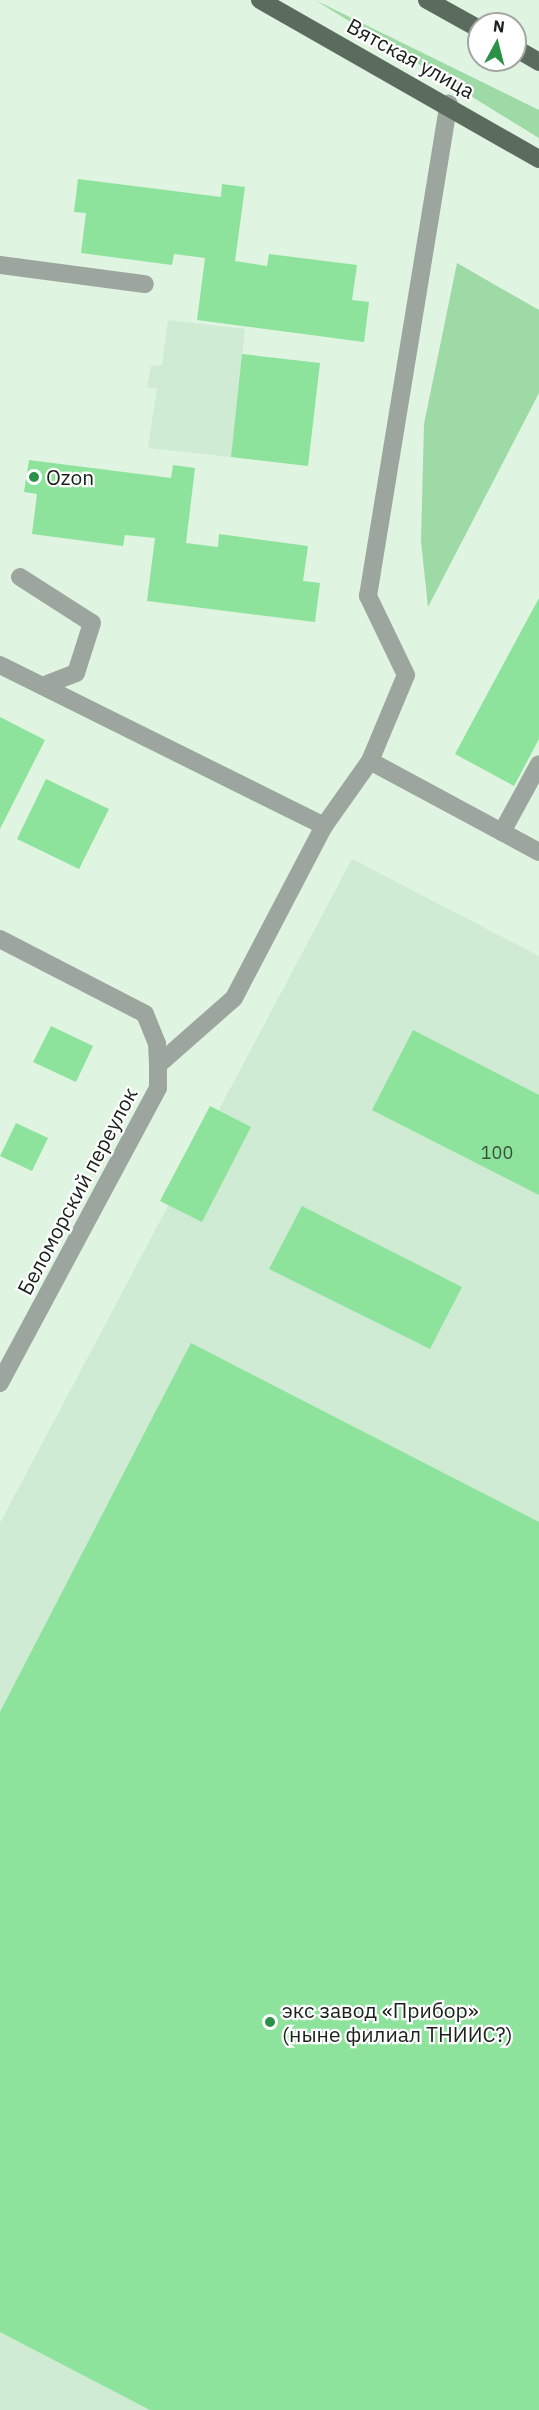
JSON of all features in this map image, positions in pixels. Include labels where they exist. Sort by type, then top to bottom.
[{"type":"main road","name":"Вятская улица","points":[[260,0],[449,104],[539,159]]},
{"type":"main road","points":[[427,0],[467,22]]},
{"type":"street","points":[[158,1065],[234,998],[324,826],[370,761],[406,675],[368,596],[449,104]]},
{"type":"street","points":[[0,264],[145,284]]},
{"type":"street","points":[[20,577],[92,623],[76,673],[42,686]]},
{"type":"street","points":[[0,665],[324,826]]},
{"type":"street","points":[[370,761],[539,852]]},
{"type":"street","points":[[502,832],[539,764]]},
{"type":"street","name":"Беломорский переулок","points":[[0,939],[144,1014],[157,1044],[158,1065],[158,1088],[0,1383]]},
{"type":"shaded area","points":[[168,320],[245,329],[231,457],[148,448],[157,388],[147,387],[151,366],[162,365]]},
{"type":"shaded area","name":"экс завод «Прибор» (ныне филиал ТНИИС?)","points":[[352,859],[539,956],[539,2410],[0,2410],[0,1523]]},
{"type":"green space","points":[[315,0],[539,110],[539,138]]},
{"type":"green space","points":[[457,263],[539,310],[539,393],[428,607],[421,541],[424,424]]},
{"type":"building","points":[[78,179],[221,197],[222,184],[245,187],[235,261],[267,266],[269,254],[357,265],[352,300],[369,302],[364,342],[197,320],[205,258],[174,254],[172,265],[81,253],[86,213],[74,212]]},
{"type":"building","points":[[242,354],[320,363],[308,466],[231,457]]},
{"type":"building","points":[[29,460],[171,478],[173,465],[195,468],[186,543],[218,547],[219,534],[308,546],[303,581],[320,583],[315,622],[147,601],[155,538],[125,535],[123,546],[32,534],[37,494],[24,492]]},
{"type":"building","points":[[539,598],[539,739],[514,786],[455,754]]},
{"type":"building","points":[[0,717],[45,740],[0,829]]},
{"type":"building","points":[[46,779],[109,809],[79,869],[17,839]]},
{"type":"building","points":[[51,1026],[93,1046],[76,1082],[33,1062]]},
{"type":"building","points":[[413,1030],[539,1095],[539,1195],[372,1110]]},
{"type":"building","points":[[210,1106],[251,1127],[202,1222],[160,1201]]},
{"type":"building","points":[[16,1123],[48,1138],[32,1171],[0,1156]]},
{"type":"building","points":[[302,1206],[462,1287],[430,1349],[269,1269]]},
{"type":"building","name":"экс завод «Прибор» (ныне филиал ТНИИС?)","points":[[191,1343],[539,1522],[539,2410],[150,2410],[0,2332],[0,1712]]},
{"type":"place","name":"Ozon","points":[[34,477]]},
{"type":"place","name":"экс завод «Прибор» (ныне филиал ТНИИС?)","points":[[270,2022]]}]
